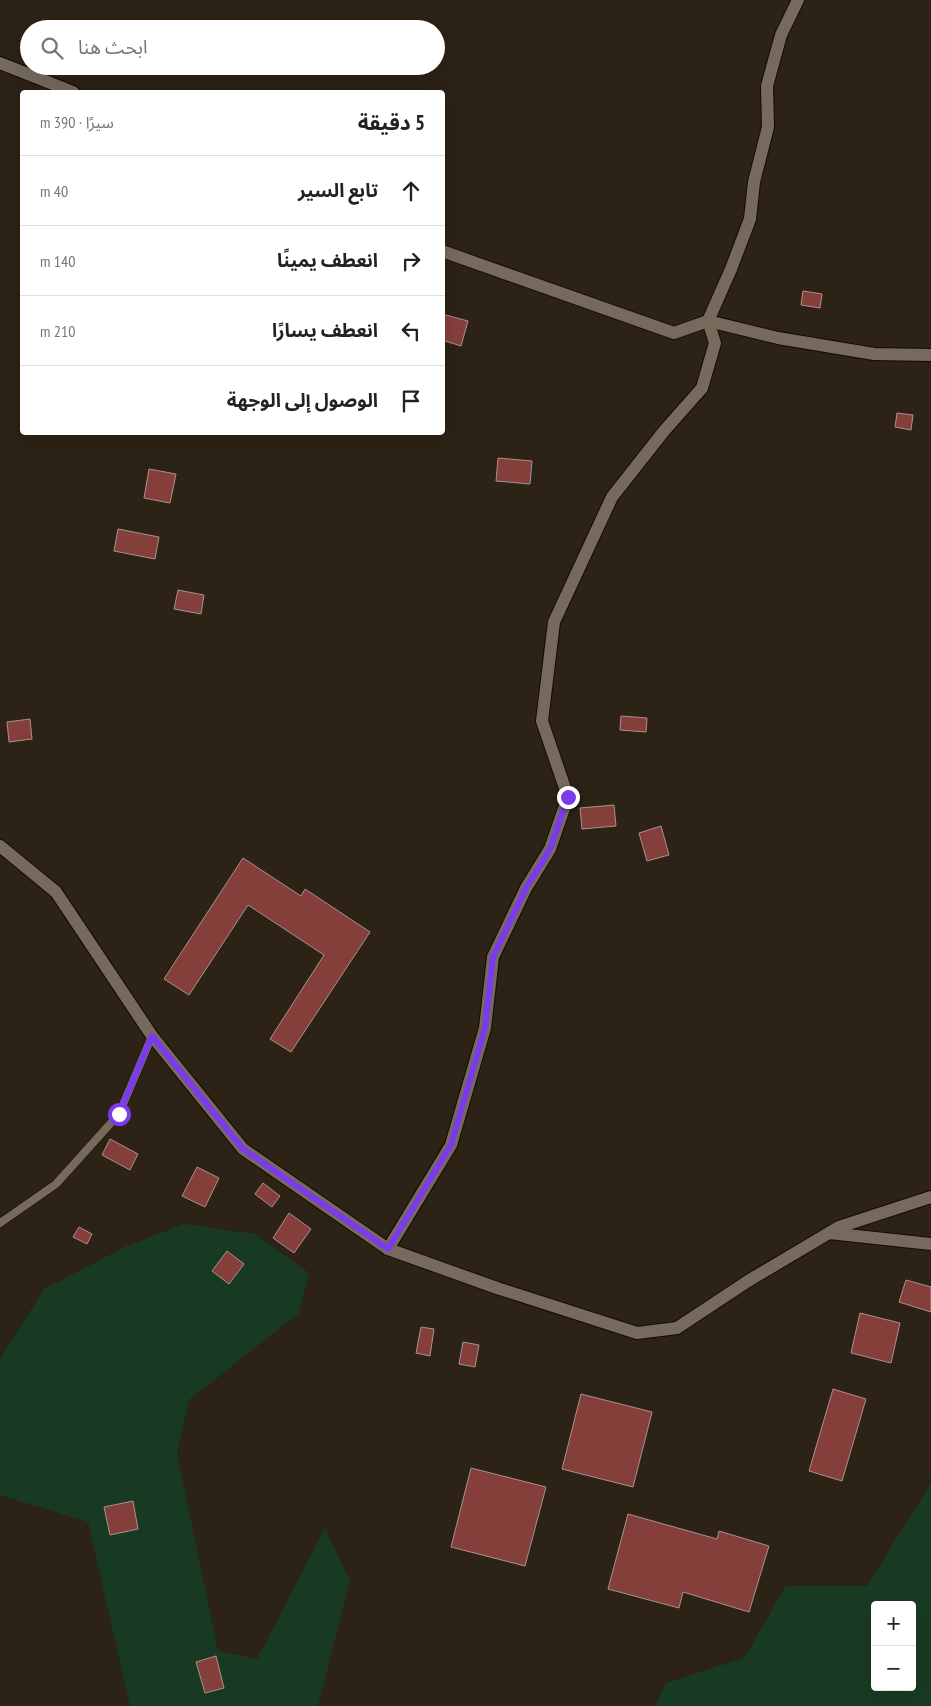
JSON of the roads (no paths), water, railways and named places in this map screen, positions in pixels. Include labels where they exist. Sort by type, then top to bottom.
[{"type":"street","points":[[388,1249],[451,1145],[485,1028],[493,957],[526,888],[550,849],[568,797],[542,721],[554,622],[612,497],[664,431],[702,388],[714,343],[708,320],[732,269],[750,220],[754,182],[768,127],[767,86],[781,35],[798,0]]},
{"type":"street","points":[[0,64],[20,72]]},
{"type":"street","points":[[28,75],[67,90]]},
{"type":"street","points":[[445,252],[674,333],[708,320],[778,338],[874,354],[931,355]]},
{"type":"street","points":[[0,846],[56,892],[152,1036],[243,1149],[388,1249],[497,1288],[637,1333],[677,1328],[748,1281],[839,1227],[931,1197]]},
{"type":"street","points":[[829,1233],[931,1244]]},
{"type":"lane","points":[[0,1223],[56,1184],[119,1114],[152,1036]]}]
